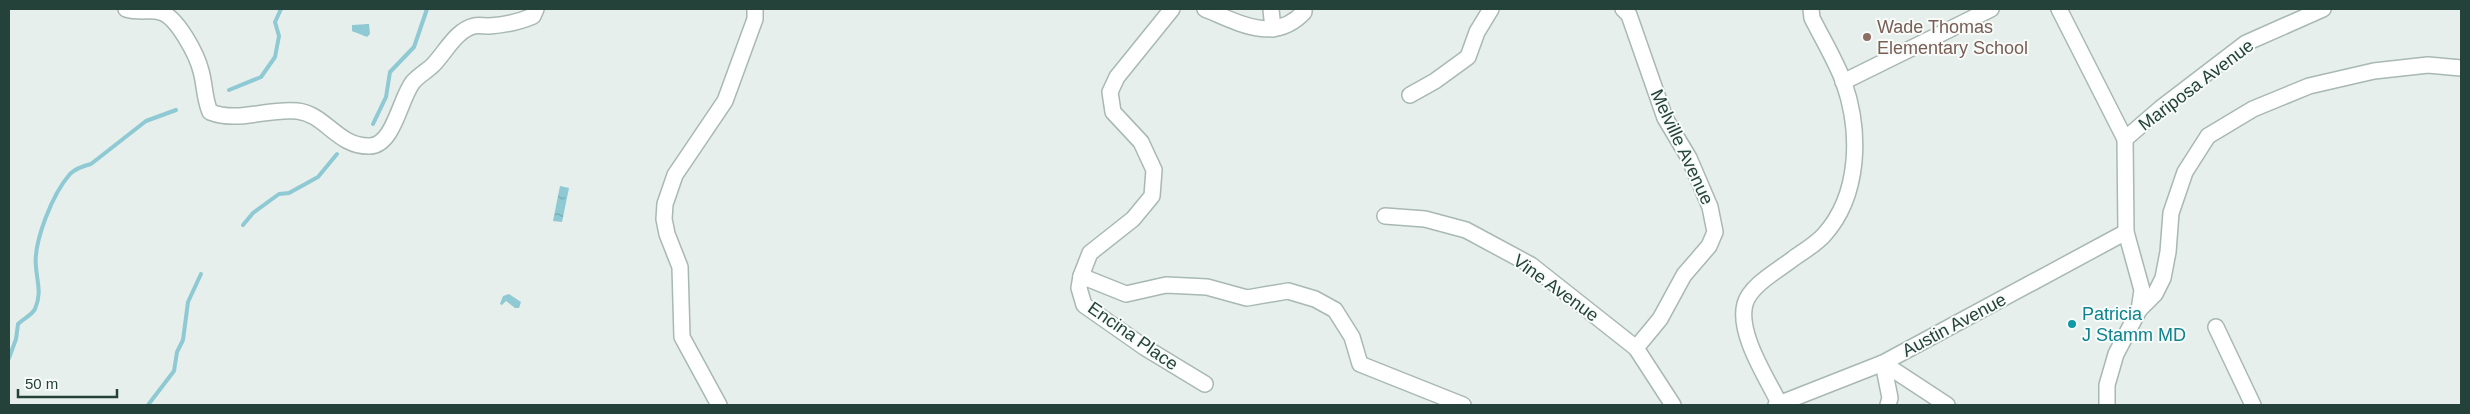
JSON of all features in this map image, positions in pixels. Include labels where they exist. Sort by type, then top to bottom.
[{"type":"street","points":[[126,9],[138,13],[161,12],[174,21],[188,41],[201,70],[205,101],[210,112],[221,116],[240,116],[294,110],[307,112],[353,145],[372,146],[379,144],[387,134],[413,82],[432,66],[467,28],[475,25],[506,24],[525,19],[533,16],[536,9]]},
{"type":"street","points":[[719,405],[682,337],[680,267],[667,234],[664,219],[665,204],[684,160],[725,100],[755,19],[755,9]]},
{"type":"street","points":[[1172,9],[1117,77],[1110,92],[1113,112],[1140,142],[1154,170],[1152,196],[1133,219],[1090,253],[1080,276],[1126,294],[1166,285],[1207,287],[1247,298],[1288,291],[1315,299],[1335,310],[1352,337],[1360,364],[1464,405]]},
{"type":"street","points":[[1205,9],[1255,29],[1273,29],[1296,21],[1304,9]]},
{"type":"street","points":[[1271,9],[1273,29]]},
{"type":"street","points":[[1410,95],[1435,81],[1468,57],[1477,32],[1491,9]]},
{"type":"street","name":"Melville Avenue","points":[[1623,9],[1629,15],[1665,118],[1690,158],[1710,206],[1715,232],[1708,246],[1684,275],[1660,320],[1636,348]]},
{"type":"street","points":[[1778,404],[1750,345],[1744,319],[1745,304],[1753,290],[1823,236],[1847,197],[1854,159],[1854,131],[1843,82],[1812,18],[1811,9]]},
{"type":"street","points":[[1843,82],[1991,9]]},
{"type":"street","points":[[2059,9],[2125,138],[2126,232],[2139,271],[2142,290],[2140,310]]},
{"type":"street","name":"Mariposa Avenue","points":[[2125,138],[2246,43],[2323,9]]},
{"type":"street","points":[[2107,405],[2107,385],[2116,354],[2140,310],[2159,288],[2166,263],[2170,214],[2185,172],[2208,136],[2253,109],[2309,86],[2374,70],[2428,65],[2461,68]]},
{"type":"street","name":"Vine Avenue","points":[[1385,216],[1425,219],[1466,230],[1531,265],[1636,348]]},
{"type":"street","name":"Austin Avenue","points":[[1778,404],[1883,363],[2126,232]]},
{"type":"street","points":[[2139,271],[2166,263]]},
{"type":"street","name":"Encina Place","points":[[1080,276],[1079,288],[1084,306],[1144,347],[1204,384]]},
{"type":"street","points":[[2216,327],[2254,405]]},
{"type":"street","points":[[1636,348],[1673,405]]},
{"type":"street","points":[[1883,363],[1890,398],[1888,405]]},
{"type":"street","points":[[1883,363],[1947,405]]},
{"type":"water","points":[[369,24],[370,34],[367,37],[352,31],[352,25]]},
{"type":"water","points":[[560,186],[569,188],[562,222],[553,221]]},
{"type":"water","points":[[509,294],[521,302],[519,308],[515,308],[506,301],[502,305],[500,304],[503,296]]},
{"type":"waterway","points":[[229,90],[261,77],[275,57],[279,36],[275,22],[281,9]]},
{"type":"waterway","points":[[373,124],[386,97],[390,72],[414,47],[427,9]]},
{"type":"waterway","points":[[9,358],[16,339],[18,324],[32,313],[37,303],[39,293],[36,267],[38,245],[51,205],[64,182],[72,172],[91,164],[146,121],[176,110]]},
{"type":"waterway","points":[[243,225],[253,213],[279,194],[289,193],[318,177],[337,154]]},
{"type":"waterway","points":[[148,405],[174,371],[177,352],[183,340],[188,302],[201,274]]},
{"type":"place","name":"Wade Thomas Elementary School","points":[[1867,37]]},
{"type":"place","name":"Patricia J Stamm MD","points":[[2072,324]]}]
